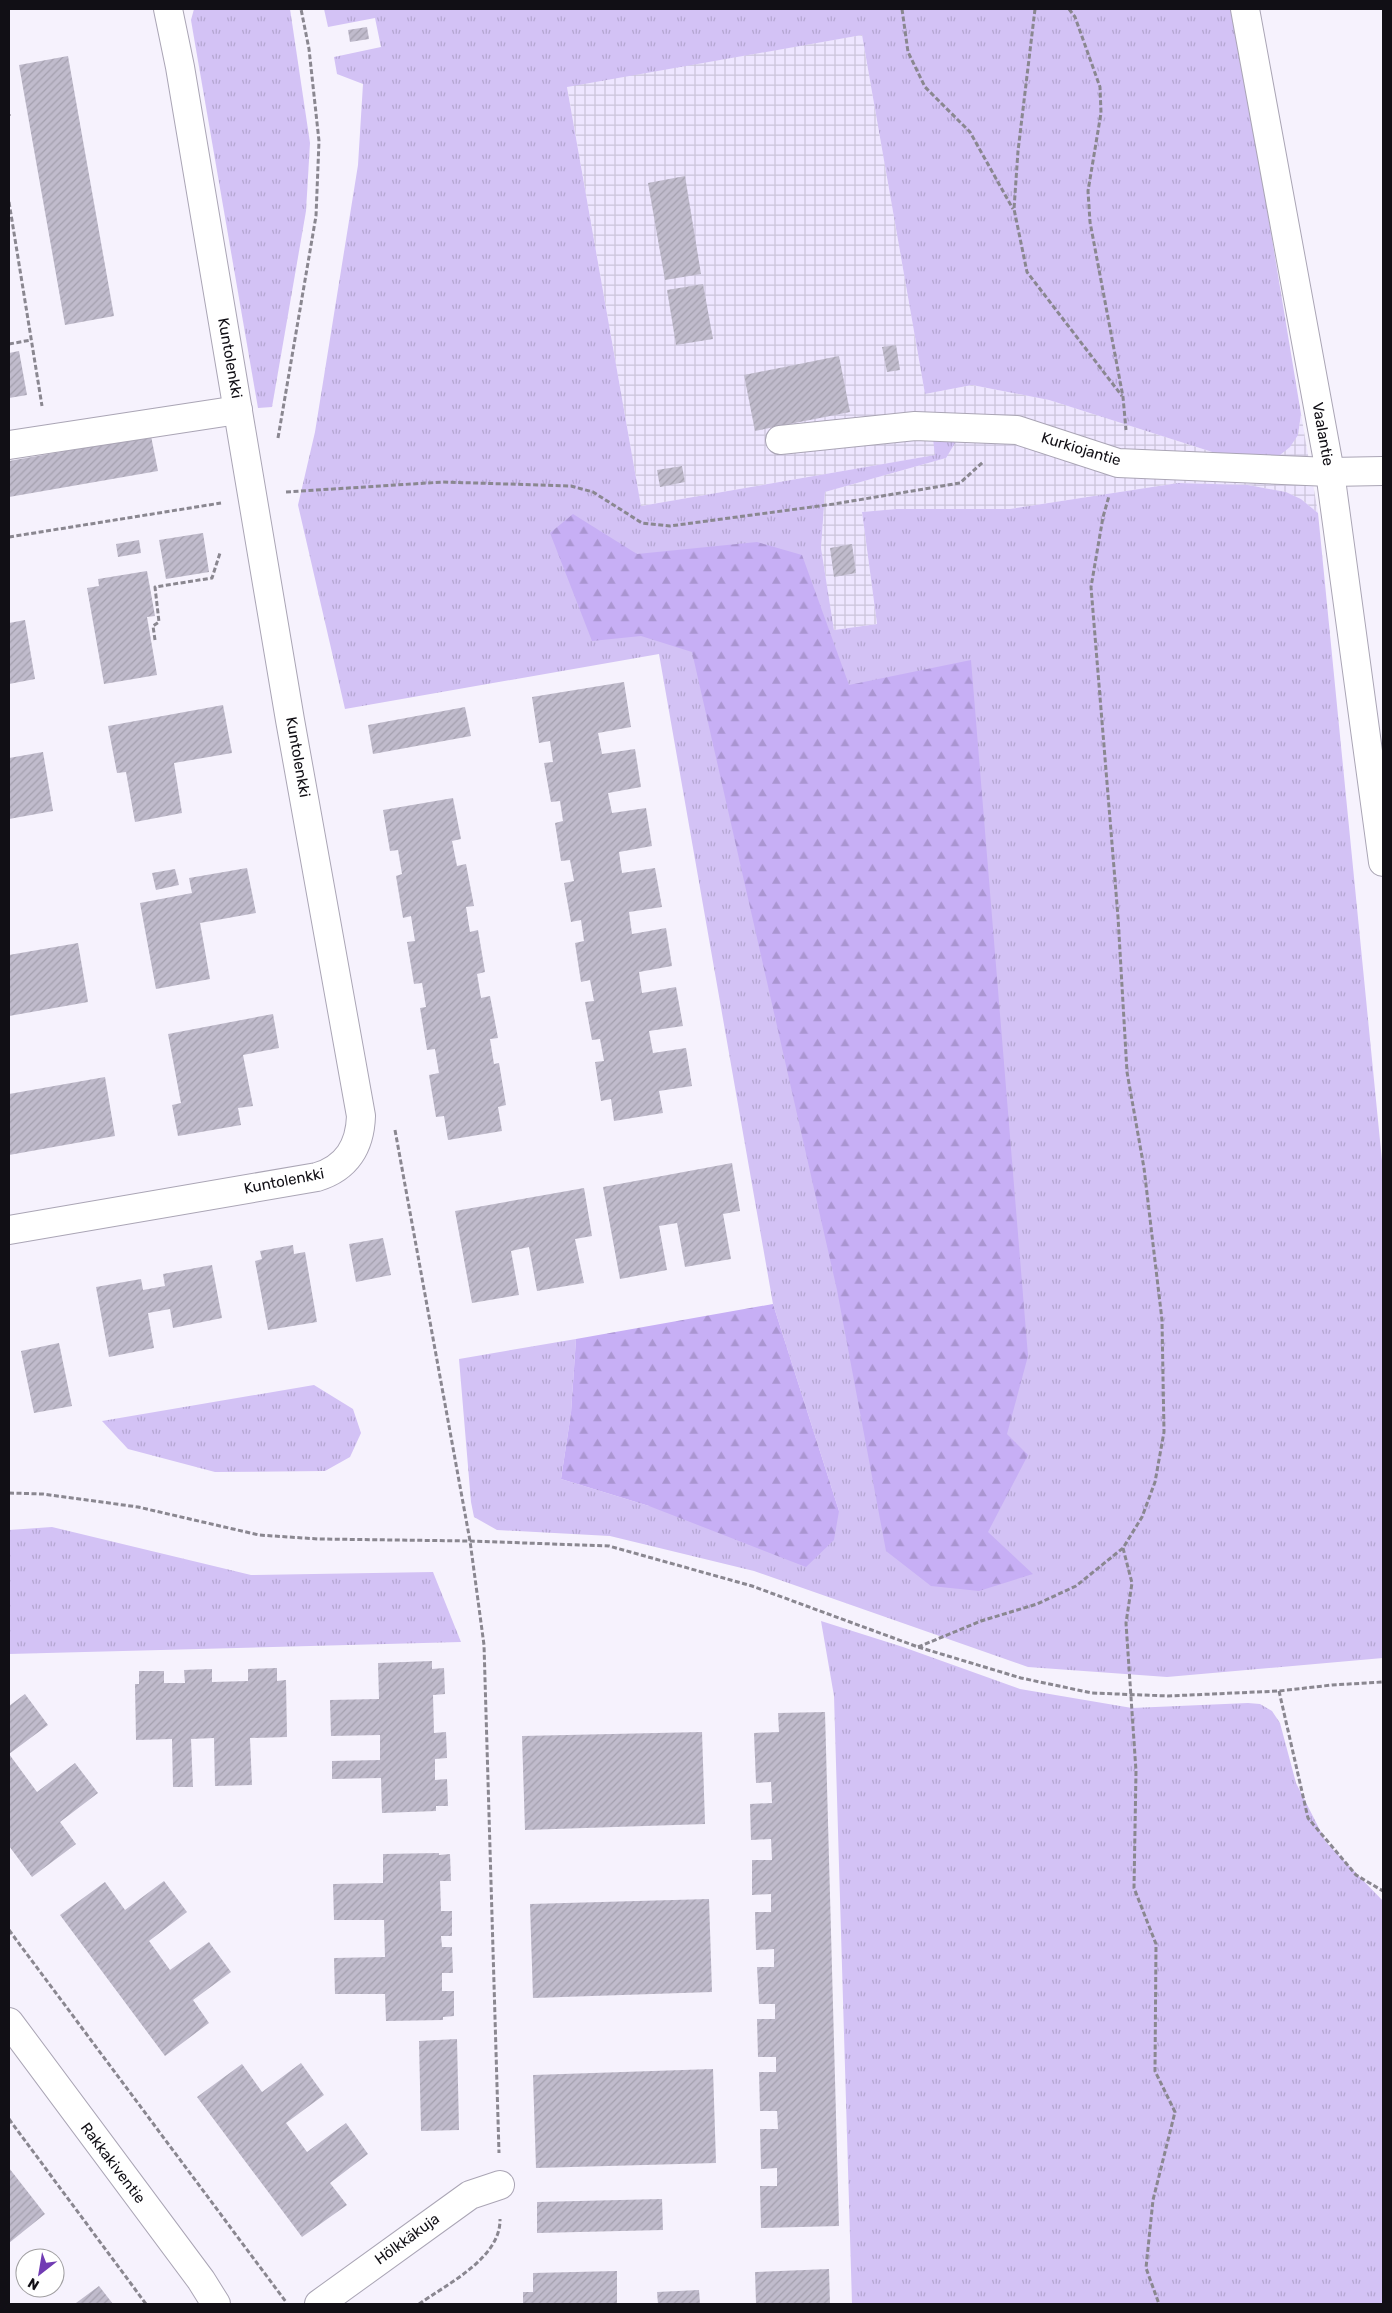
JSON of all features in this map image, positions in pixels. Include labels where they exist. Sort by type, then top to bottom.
[{"type":"street","name":"Kuntolenkki","points":[[9,1230],[317,1177],[330,1173],[343,1163],[356,1144],[360,1131],[361,1116],[253,498],[182,77],[168,9]]},
{"type":"street","name":"Vaalantie","points":[[1245,9],[1330,472],[1383,862]]},
{"type":"street","points":[[9,445],[238,410]]},
{"type":"street","name":"Kurkiojantie","points":[[780,440],[915,426],[1017,430],[1118,463],[1330,472],[1383,471]]},
{"type":"street","name":"Rakkakiventie","points":[[9,2022],[201,2280],[216,2304]]},
{"type":"street","name":"Hölkkäkuja","points":[[319,2304],[470,2195],[500,2185]]},
{"type":"path","points":[[278,440],[316,216],[319,142],[309,49],[301,9]]},
{"type":"path","points":[[902,9],[908,52],[925,87],[970,132],[1014,209]]},
{"type":"path","points":[[1035,9],[1018,151],[1014,209],[1027,272],[1124,397]]},
{"type":"path","points":[[918,1647],[981,1620],[1037,1604],[1076,1586],[1123,1548],[1142,1517],[1156,1482],[1164,1432],[1162,1320],[1144,1168],[1127,1072],[1118,917],[1092,587],[1103,517],[1126,439],[1124,397],[1090,222],[1088,191],[1101,114],[1100,86],[1075,17],[1068,9]]},
{"type":"path","points":[[9,202],[48,439]]},
{"type":"path","points":[[9,344],[31,340]]},
{"type":"path","points":[[9,537],[282,493],[443,482],[571,486],[593,492],[642,523],[670,526],[834,504],[960,483],[1017,430]]},
{"type":"path","points":[[155,640],[153,626],[158,622],[155,587],[212,578],[220,553]]},
{"type":"path","points":[[393,1120],[470,1541],[484,1645],[500,2185],[500,2228],[490,2251],[481,2260],[419,2304]]},
{"type":"path","points":[[9,1493],[43,1494],[138,1507],[259,1535],[318,1539],[470,1541],[609,1546],[752,1586],[918,1647],[1021,1678],[1092,1693],[1168,1696],[1279,1691],[1383,1682]]},
{"type":"path","points":[[1123,1548],[1132,1583],[1126,1624],[1136,1771],[1134,1888],[1156,1944],[1155,2071],[1175,2112],[1153,2200],[1146,2268],[1159,2304]]},
{"type":"path","points":[[1279,1691],[1308,1818],[1356,1875],[1383,1890]]},
{"type":"path","points":[[9,1930],[288,2304]]},
{"type":"path","points":[[9,2119],[146,2304]]},
{"type":"shaded area","points":[[862,35],[925,394],[972,385],[1049,400],[1231,458],[1298,435],[1301,414],[1318,513],[1301,499],[1286,492],[1248,485],[1178,483],[1010,509],[896,509],[862,512],[877,624],[834,630],[821,548],[825,492],[946,458],[933,439],[936,455],[641,506],[567,86]]},
{"type":"green space","points":[[194,9],[290,9],[310,143],[306,211],[272,407],[258,408],[191,20]]},
{"type":"green space","points":[[324,9],[1234,9],[1301,414],[1298,435],[1290,447],[1280,455],[1231,458],[1049,400],[972,385],[925,394],[862,35],[567,87],[641,506],[935,455],[933,439],[958,438],[946,458],[825,492],[821,548],[834,630],[877,624],[862,512],[896,509],[1010,509],[1178,483],[1248,485],[1286,492],[1301,499],[1318,513],[1383,1171],[1383,1658],[1167,1677],[1028,1667],[754,1571],[610,1536],[497,1530],[474,1517],[471,1502],[459,1359],[576,1339],[571,1413],[561,1479],[649,1506],[839,1511],[773,1304],[659,654],[345,709],[298,505],[315,432],[358,165],[363,84],[337,74],[334,57],[381,47],[375,18],[328,27]]},
{"type":"green space","points":[[573,514],[637,554],[757,542],[802,555],[849,685],[971,660],[1028,1356],[1007,1434],[1028,1455],[988,1532],[1033,1574],[979,1591],[931,1586],[886,1551],[837,1290],[692,652],[641,636],[592,641],[550,533]]},
{"type":"green space","points":[[773,1304],[839,1511],[834,1540],[806,1567],[649,1506],[561,1479],[571,1413],[576,1339]]},
{"type":"green space","points":[[314,1385],[353,1409],[361,1433],[350,1457],[325,1471],[215,1472],[128,1449],[102,1421]]},
{"type":"green space","points":[[52,1527],[251,1575],[433,1572],[461,1642],[9,1654],[9,1530]]},
{"type":"green space","points":[[821,1621],[903,1647],[1020,1689],[1132,1708],[1248,1703],[1260,1704],[1272,1711],[1280,1723],[1296,1783],[1326,1842],[1383,1901],[1383,2304],[852,2304],[834,1696]]},
{"type":"building","points":[[367,27],[369,39],[350,42],[348,30]]},
{"type":"building","points":[[68,56],[114,316],[65,325],[19,65]]},
{"type":"building","points":[[685,176],[701,274],[665,280],[648,183]]},
{"type":"building","points":[[703,284],[713,339],[676,345],[667,290]]},
{"type":"building","points":[[896,345],[900,370],[887,372],[882,347]]},
{"type":"building","points":[[19,351],[27,395],[9,398],[9,353]]},
{"type":"building","points":[[839,356],[850,412],[755,431],[744,375]]},
{"type":"building","points":[[151,436],[158,471],[9,497],[9,461]]},
{"type":"building","points":[[682,466],[685,482],[660,487],[657,470]]},
{"type":"building","points":[[203,533],[209,572],[166,579],[159,540]]},
{"type":"building","points":[[139,540],[141,553],[118,557],[116,544]]},
{"type":"building","points":[[852,544],[856,573],[834,577],[830,548]]},
{"type":"building","points":[[147,571],[155,616],[147,617],[157,675],[104,684],[87,588],[99,586],[98,579]]},
{"type":"building","points":[[25,620],[35,679],[9,684],[9,623]]},
{"type":"building","points":[[624,682],[631,727],[598,733],[602,754],[635,749],[641,787],[608,793],[612,813],[646,808],[652,846],[619,852],[622,873],[655,868],[662,907],[629,912],[632,934],[666,928],[672,966],[639,972],[642,993],[676,987],[683,1026],[649,1031],[653,1053],[686,1048],[692,1086],[659,1091],[663,1113],[614,1121],[611,1099],[601,1101],[595,1062],[604,1061],[600,1039],[592,1040],[585,1002],[594,1001],[590,980],[581,982],[575,943],[584,941],[581,920],[571,922],[564,883],[574,881],[570,860],[561,861],[555,823],[563,821],[560,801],[551,802],[544,763],[553,762],[550,741],[539,743],[532,697]]},
{"type":"building","points":[[223,705],[232,753],[174,763],[182,813],[135,822],[126,772],[117,773],[108,726]]},
{"type":"building","points":[[465,707],[471,736],[373,754],[368,725]]},
{"type":"building","points":[[43,752],[53,811],[9,819],[9,758]]},
{"type":"building","points":[[453,798],[461,839],[452,841],[457,866],[466,864],[474,906],[466,907],[470,932],[478,930],[485,972],[477,974],[481,998],[490,996],[498,1038],[490,1039],[494,1064],[499,1063],[506,1105],[498,1107],[502,1131],[448,1140],[444,1116],[436,1117],[429,1075],[439,1073],[435,1049],[427,1050],[420,1008],[426,1007],[422,983],[414,984],[407,942],[415,941],[411,916],[403,918],[396,876],[402,874],[398,850],[390,851],[383,810]]},
{"type":"building","points":[[247,868],[256,913],[200,923],[210,979],[156,989],[140,903],[192,893],[189,878]]},
{"type":"building","points":[[175,869],[179,885],[156,890],[152,873]]},
{"type":"building","points":[[78,943],[88,1002],[9,1016],[9,955]]},
{"type":"building","points":[[273,1014],[279,1048],[243,1055],[253,1106],[238,1108],[241,1125],[178,1136],[172,1105],[181,1103],[168,1034]]},
{"type":"building","points":[[105,1077],[115,1136],[9,1155],[9,1094]]},
{"type":"building","points":[[732,1163],[740,1211],[723,1214],[731,1259],[685,1267],[677,1223],[659,1226],[667,1270],[620,1279],[603,1187]]},
{"type":"building","points":[[584,1188],[592,1236],[575,1239],[584,1283],[537,1291],[529,1247],[511,1251],[519,1295],[472,1303],[455,1211]]},
{"type":"building","points":[[383,1238],[391,1275],[356,1282],[349,1244]]},
{"type":"building","points":[[293,1245],[294,1254],[305,1252],[317,1322],[268,1330],[255,1261],[262,1259],[260,1251]]},
{"type":"building","points":[[212,1265],[222,1318],[173,1328],[170,1309],[148,1313],[154,1348],[109,1357],[96,1287],[141,1279],[143,1290],[165,1286],[163,1274]]},
{"type":"building","points":[[59,1343],[72,1406],[34,1413],[21,1351]]},
{"type":"building","points":[[432,1661],[432,1669],[444,1668],[445,1694],[433,1695],[434,1733],[446,1732],[447,1758],[435,1759],[435,1780],[447,1779],[448,1806],[436,1806],[436,1811],[382,1813],[381,1778],[332,1779],[332,1761],[380,1760],[380,1735],[331,1736],[330,1700],[379,1699],[378,1663]]},
{"type":"building","points":[[277,1668],[277,1681],[286,1680],[287,1737],[250,1738],[252,1785],[215,1786],[214,1738],[191,1739],[193,1787],[173,1787],[172,1739],[136,1740],[135,1684],[139,1684],[139,1671],[164,1671],[164,1683],[185,1683],[184,1670],[212,1669],[212,1682],[248,1681],[248,1669]]},
{"type":"building","points":[[25,1694],[48,1725],[9,1754],[9,1706]]},
{"type":"building","points":[[825,1712],[839,2226],[761,2228],[760,2186],[777,2186],[777,2168],[761,2169],[760,2129],[778,2129],[777,2111],[760,2111],[759,2072],[776,2072],[776,2057],[758,2057],[757,2019],[775,2019],[775,2004],[759,2004],[757,1967],[774,1967],[774,1949],[756,1950],[755,1912],[771,1912],[771,1894],[752,1895],[752,1860],[772,1860],[771,1839],[751,1840],[750,1804],[772,1803],[771,1782],[756,1783],[754,1733],[779,1732],[778,1713]]},
{"type":"building","points":[[702,1732],[705,1824],[525,1830],[522,1736]]},
{"type":"building","points":[[9,1754],[37,1792],[75,1763],[98,1793],[60,1822],[76,1844],[32,1877],[9,1846]]},
{"type":"building","points":[[439,1853],[439,1855],[450,1854],[451,1881],[440,1881],[441,1911],[452,1911],[452,1936],[441,1936],[442,1947],[452,1947],[453,1973],[442,1973],[442,1991],[454,1991],[454,2016],[443,2017],[443,2020],[386,2021],[385,1994],[335,1994],[334,1958],[385,1957],[384,1920],[334,1920],[333,1884],[383,1883],[383,1854]]},
{"type":"building","points":[[164,1881],[187,1912],[149,1941],[170,1970],[209,1942],[231,1972],[193,2000],[209,2023],[165,2056],[60,1915],[105,1882],[125,1910]]},
{"type":"building","points":[[709,1899],[712,1992],[533,1998],[530,1904]]},
{"type":"building","points":[[457,2039],[459,2130],[421,2131],[419,2041]]},
{"type":"building","points":[[301,2063],[324,2095],[286,2123],[307,2152],[346,2123],[368,2154],[330,2183],[347,2205],[302,2237],[197,2097],[242,2064],[262,2092]]},
{"type":"building","points":[[713,2069],[716,2163],[536,2168],[533,2075]]},
{"type":"building","points":[[9,2168],[45,2214],[9,2243]]},
{"type":"building","points":[[662,2199],[663,2230],[537,2233],[537,2202]]},
{"type":"building","points":[[829,2269],[830,2304],[756,2304],[755,2272]]},
{"type":"building","points":[[617,2271],[617,2304],[523,2304],[523,2292],[533,2292],[533,2273]]},
{"type":"building","points":[[99,2286],[113,2304],[76,2303]]},
{"type":"building","points":[[699,2290],[700,2304],[658,2304],[657,2292]]}]
